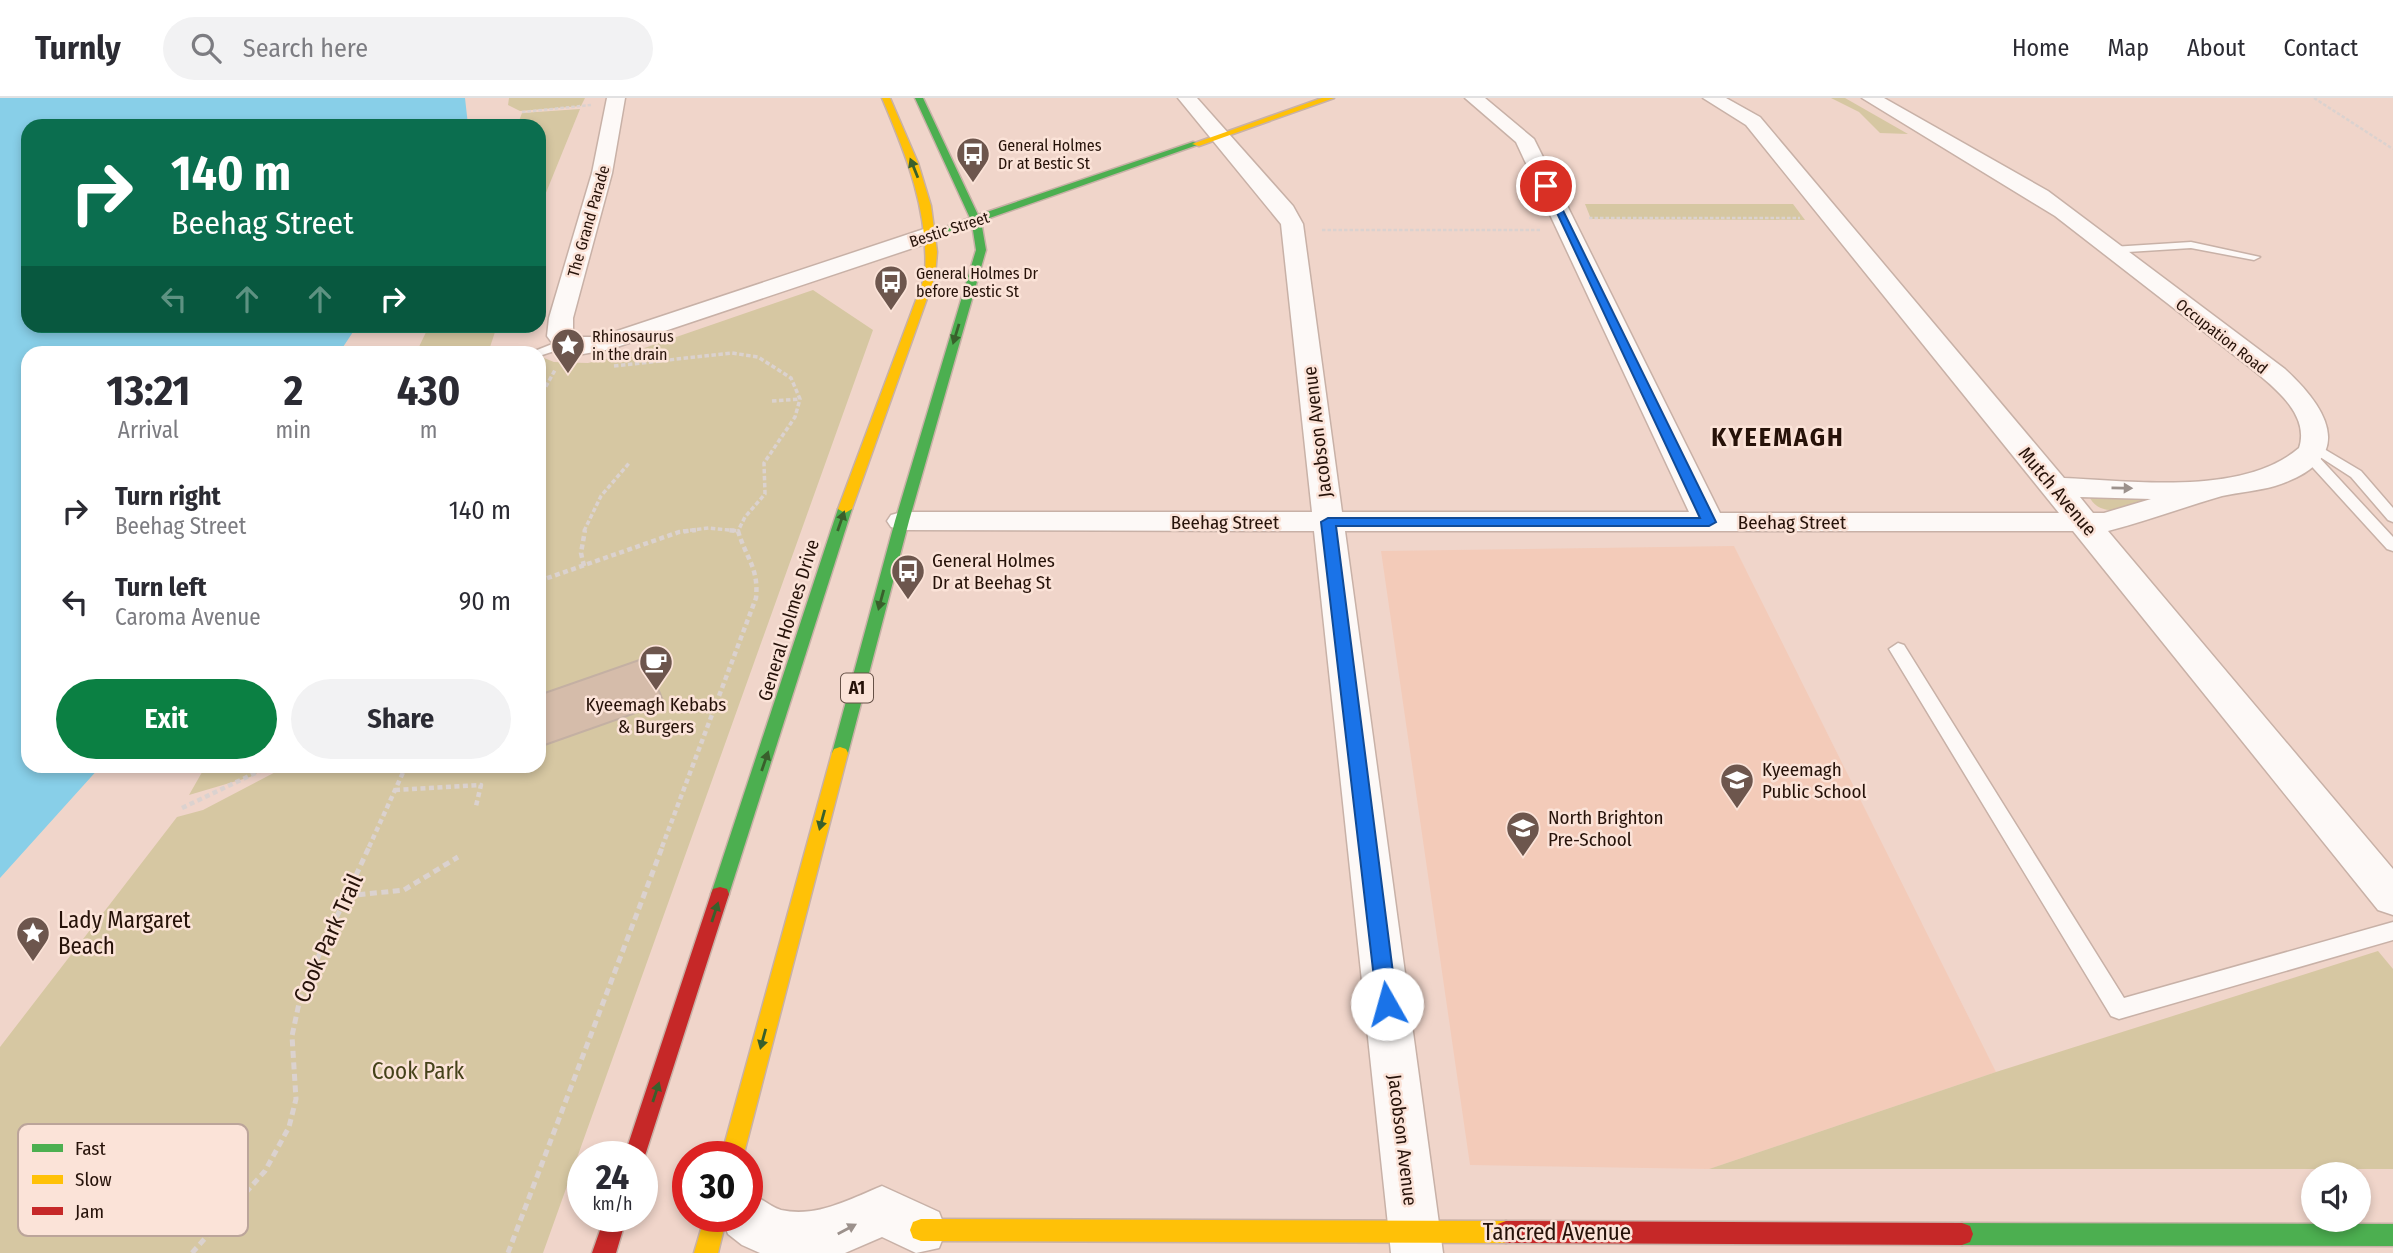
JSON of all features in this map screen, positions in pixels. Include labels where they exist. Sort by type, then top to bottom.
[{"type":"main road","name":"General Holmes Drive","points":[[640,1141],[840,523],[930,276],[934,256],[927,199],[886,98]]},
{"type":"main road","name":"A1","points":[[736,1141],[902,521],[981,250],[976,221],[919,98]]},
{"type":"main road","name":"Bestic Street","points":[[932,234],[1330,98]]},
{"type":"main road","name":"Tancred Avenue","points":[[921,1230],[1416,1242],[2043,1243],[2393,1235]]},
{"type":"main road","points":[[604,1253],[611,1232]]},
{"type":"main road","points":[[706,1253],[712,1232]]},
{"type":"street","name":"The Grand Parade","points":[[565,343],[560,336],[561,318],[602,173],[616,98]]},
{"type":"street","name":"Jacobson Avenue","points":[[1187,98],[1285,211],[1292,224],[1416,1242]]},
{"type":"street","points":[[1474,98],[1524,139],[1709,522]]},
{"type":"street","name":"Mutch Avenue","points":[[1712,98],[1753,121],[2393,898]]},
{"type":"street","name":"Occupation Road","points":[[1871,98],[2063,211],[2288,388],[2308,411],[2314,424],[2317,434],[2311,451]]},
{"type":"street","name":"Bestic Street","points":[[565,343],[583,346],[603,344],[932,234]]},
{"type":"street","points":[[2054,487],[2215,489],[2278,475],[2292,469],[2311,451]]},
{"type":"street","name":"Beehag Street","points":[[902,521],[2106,522],[2215,489]]},
{"type":"street","name":"Tancred Avenue","points":[[760,1232],[782,1248],[795,1248],[816,1243],[881,1211],[921,1230]]},
{"type":"lane","points":[[2112,250],[2191,245],[2253,257]]},
{"type":"lane","points":[[546,350],[565,343]]},
{"type":"lane","points":[[2311,451],[2356,474],[2393,517]]},
{"type":"lane","points":[[2311,451],[2393,546]]},
{"type":"lane","points":[[1898,649],[2119,1009],[2393,931]]},
{"type":"path","points":[[2314,98],[2393,149]]},
{"type":"path","points":[[522,112],[580,107]]},
{"type":"path","points":[[1589,218],[1808,218]]},
{"type":"path","points":[[1322,230],[1542,230]]},
{"type":"path","points":[[607,366],[641,365],[713,353],[746,355],[769,363],[791,378],[797,386],[800,399],[795,417],[764,463],[765,494],[745,517],[738,531]]},
{"type":"path","points":[[546,386],[555,370]]},
{"type":"path","points":[[772,401],[800,399]]},
{"type":"path","points":[[583,566],[579,551],[603,488],[630,462]]},
{"type":"path","points":[[546,579],[679,532],[709,528],[738,531]]},
{"type":"path","points":[[508,1253],[756,598],[758,579],[755,567],[738,531]]},
{"type":"path","points":[[182,808],[255,773]]},
{"type":"path","name":"Cook Park Trail","points":[[248,1190],[265,1171],[289,1128],[296,1100],[292,1036],[295,1015],[403,773]]},
{"type":"path","points":[[396,790],[481,785],[476,806]]},
{"type":"path","points":[[346,896],[404,890],[458,857]]},
{"type":"path","name":"Cook Park Trail","points":[[192,1253],[207,1236]]},
{"type":"shaded area","points":[[1734,546],[1996,1072],[1709,1169],[1470,1165],[1381,551]]},
{"type":"green space","points":[[509,98],[585,98],[581,106],[520,111],[508,105]]},
{"type":"green space","points":[[1831,98],[1845,98],[1908,134],[1880,133],[1859,112]]},
{"type":"green space","points":[[580,109],[546,193],[546,119],[520,119],[522,113]]},
{"type":"green space","points":[[1585,204],[1793,204],[1805,220],[1591,219]]},
{"type":"green space","name":"Cook Park","points":[[813,290],[873,330],[583,1141],[567,1141],[567,1186],[543,1253],[0,1253],[0,1047],[177,817],[203,810],[274,773],[546,773],[546,359],[554,362],[588,363],[624,355]]},
{"type":"green space","points":[[426,333],[495,333],[490,346],[419,346]]},
{"type":"green space","points":[[2173,493],[2140,505],[2115,510],[2095,505],[2089,496]]},
{"type":"green space","points":[[201,773],[257,773],[250,777],[189,795]]},
{"type":"green space","points":[[2378,951],[2393,969],[2393,1169],[2371,1169],[2371,1162],[2301,1162],[2301,1169],[1709,1169],[1996,1072]]},
{"type":"water","points":[[0,98],[465,98],[467,119],[21,119],[21,333],[352,333],[344,346],[21,346],[21,773],[95,773],[0,878]]},
{"type":"building","points":[[645,658],[664,703],[546,745],[546,693]]},
{"type":"traffic: fast","points":[[840,753],[902,521],[981,250],[976,221],[919,98]]},
{"type":"traffic: fast","points":[[932,234],[1196,144]]},
{"type":"traffic: fast","points":[[720,894],[845,509]]},
{"type":"traffic: fast","points":[[1962,1234],[2393,1235]]},
{"type":"traffic: slow","points":[[845,509],[930,276],[930,229],[926,206],[913,163],[886,98]]},
{"type":"traffic: slow","points":[[1196,144],[1330,98]]},
{"type":"traffic: slow","points":[[736,1141],[840,753]]},
{"type":"traffic: slow","points":[[921,1230],[1506,1232]]},
{"type":"traffic: slow","points":[[706,1253],[712,1232]]},
{"type":"traffic: jam","points":[[640,1141],[720,894]]},
{"type":"traffic: jam","points":[[604,1253],[611,1232]]},
{"type":"traffic: jam","points":[[1506,1232],[1962,1234]]},
{"type":"place","name":"General Holmes Dr at Bestic St","points":[[973,184]]},
{"type":"place","name":"General Holmes Dr before Bestic St","points":[[891,312]]},
{"type":"place","name":"Rhinosaurus in the drain","points":[[568,375]]},
{"type":"place","name":"General Holmes Dr at Beehag St","points":[[908,601]]},
{"type":"place","name":"Kyeemagh Kebabs & Burgers","points":[[656,692]]},
{"type":"place","name":"Kyeemagh Public School","points":[[1737,810]]},
{"type":"place","name":"North Brighton Pre-School","points":[[1523,858]]},
{"type":"place","name":"Lady Margaret Beach","points":[[33,963]]},
{"type":"district","name":"KYEEMAGH","points":[[1778,437]]},
{"type":"route","points":[[1387,1004],[1328,522],[1709,522],[1546,186]]}]
